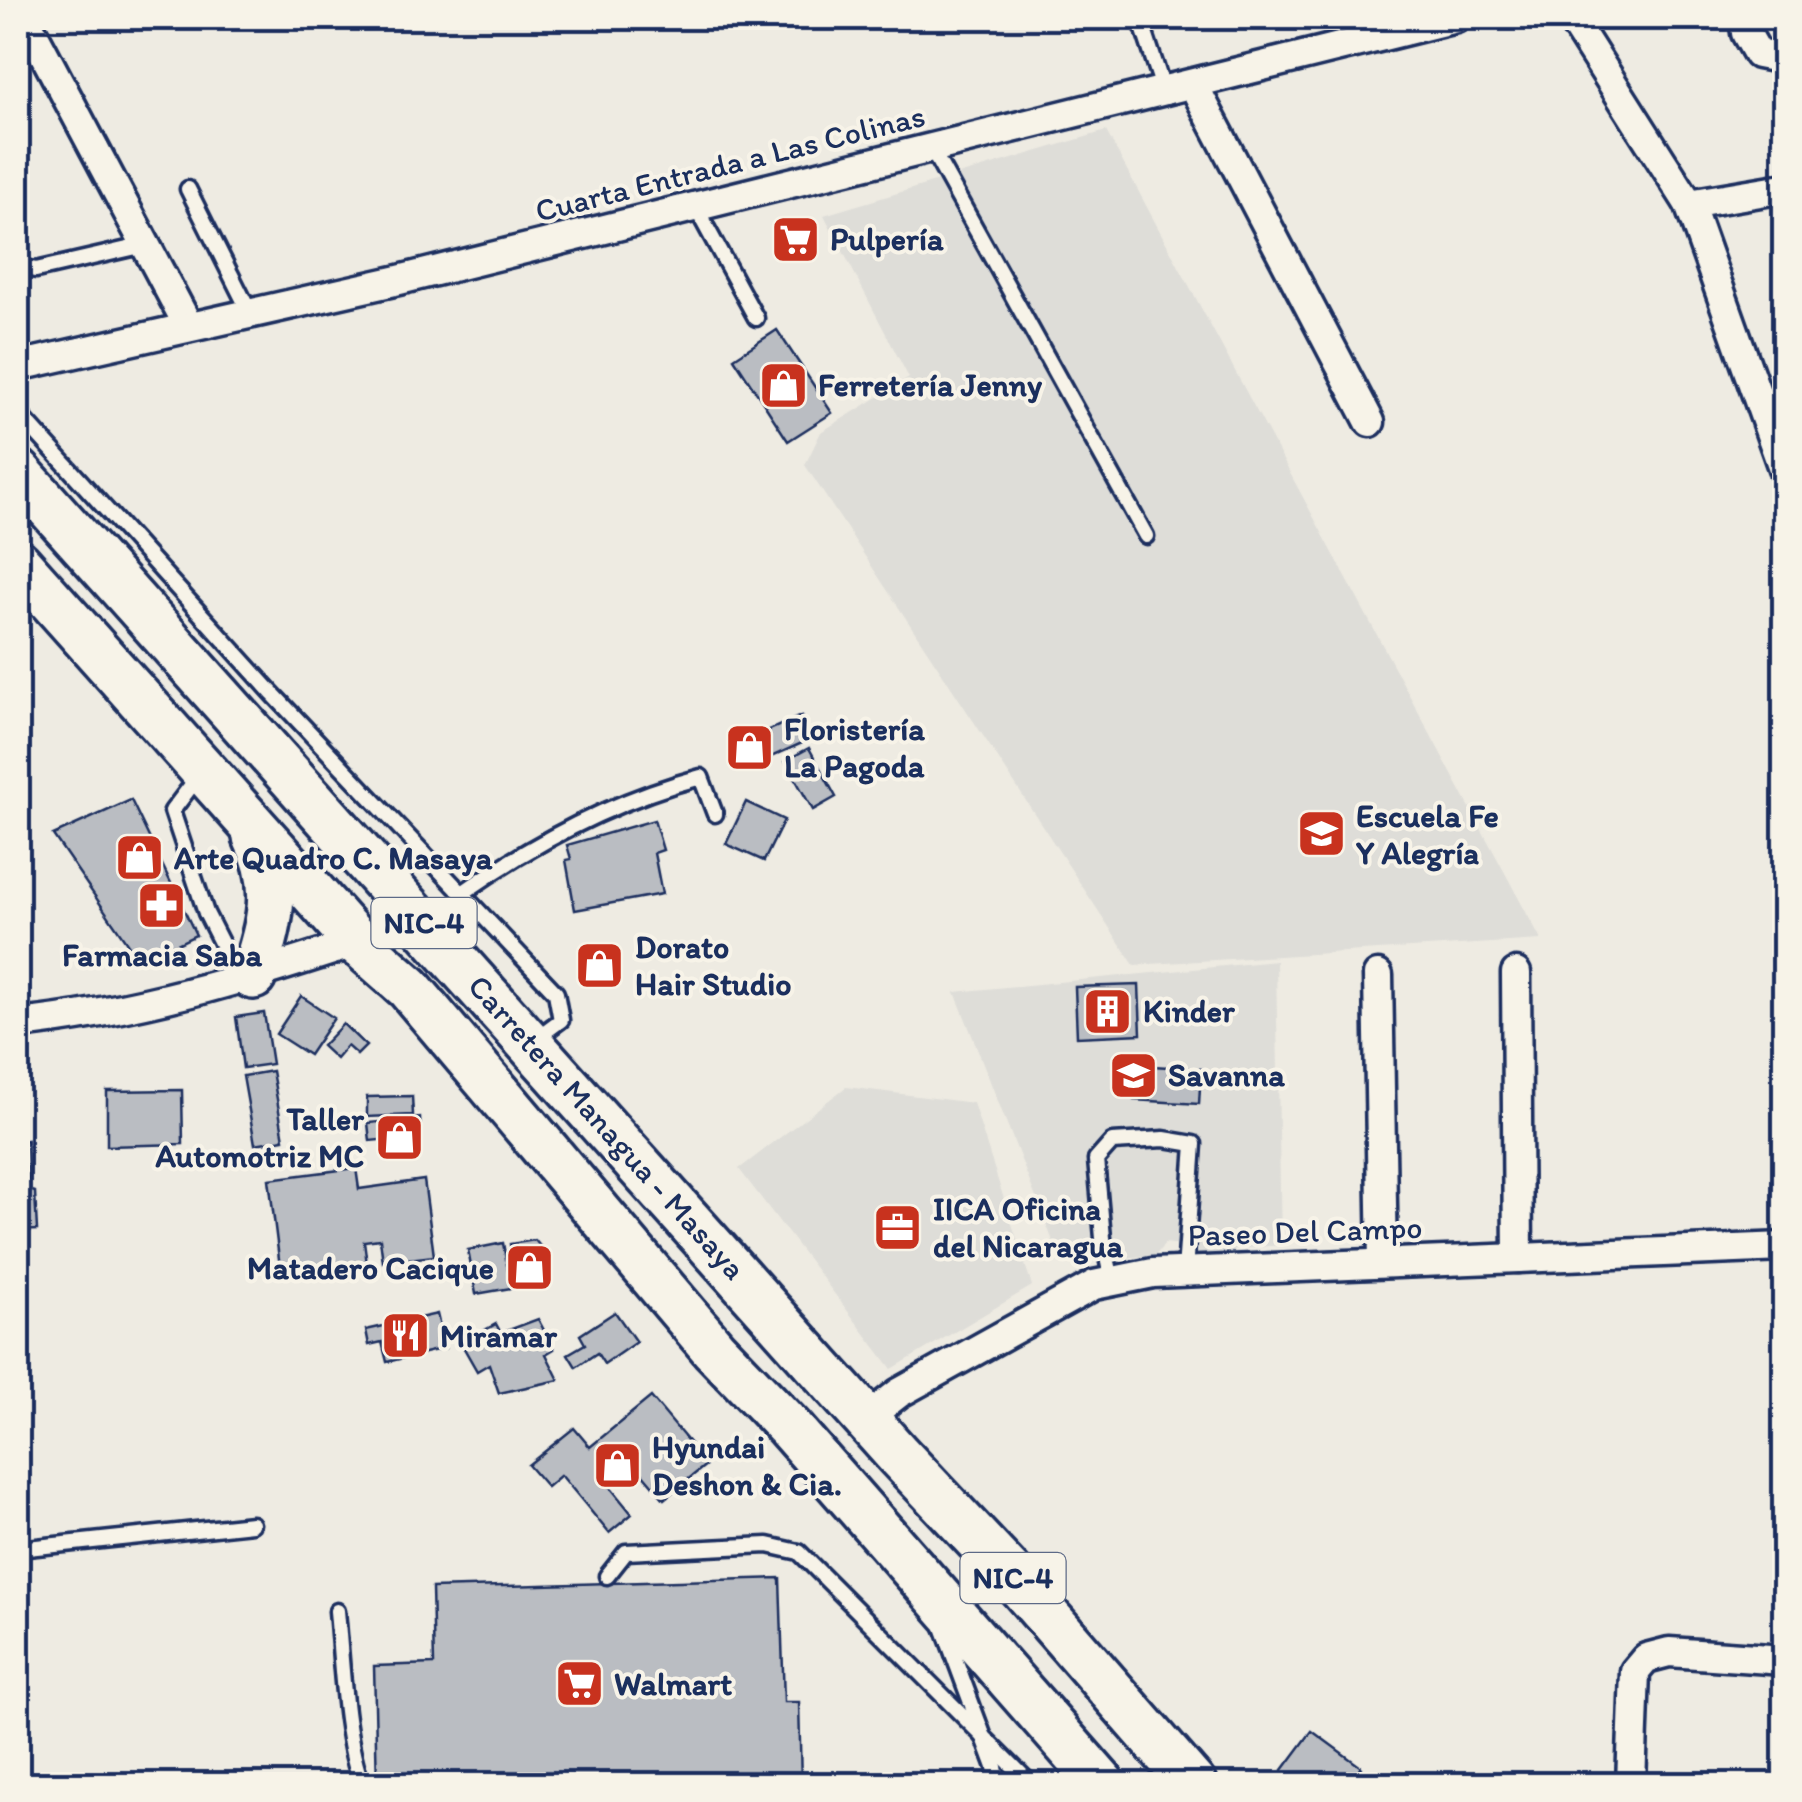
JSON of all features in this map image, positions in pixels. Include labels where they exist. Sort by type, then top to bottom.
[{"type":"highway","name":"Carretera Managua - Masaya","points":[[18,472],[1010,1575],[1193,1784]]},
{"type":"highway","name":"Carretera Managua - Masaya","points":[[18,564],[357,942],[409,988],[714,1349],[788,1426],[1102,1784]]},
{"type":"highway","points":[[258,742],[281,782],[342,864],[360,899],[357,942],[399,943],[447,970],[502,1028],[529,1041]]},
{"type":"highway","points":[[244,813],[268,860],[272,892],[268,932],[247,978]]},
{"type":"highway","points":[[714,1349],[747,1360],[769,1354],[775,1340],[769,1308]]},
{"type":"highway","points":[[788,1426],[788,1382],[800,1375],[828,1376]]},
{"type":"street","points":[[25,18],[189,327]]},
{"type":"street","name":"Cuarta Entrada a Las Colinas","points":[[18,366],[696,208],[1456,18]]},
{"type":"street","points":[[1571,18],[1689,204],[1784,471]]},
{"type":"street","points":[[1744,18],[1746,34],[1758,54],[1784,60]]},
{"type":"street","points":[[1193,84],[1370,422]]},
{"type":"street","points":[[1689,204],[1784,188]]},
{"type":"street","points":[[18,1024],[152,1004],[357,942]]},
{"type":"street","points":[[1516,973],[1518,1258]]},
{"type":"street","points":[[1378,975],[1383,1264]]},
{"type":"street","name":"Paseo Del Campo","points":[[866,1418],[900,1393],[1094,1285],[1153,1272],[1784,1247]]},
{"type":"street","points":[[1631,1784],[1635,1671],[1646,1658],[1670,1652],[1784,1660]]},
{"type":"lane","points":[[1140,18],[1164,92]]},
{"type":"lane","points":[[932,150],[1146,536]]},
{"type":"lane","points":[[188,189],[250,314]]},
{"type":"lane","points":[[696,208],[756,318]]},
{"type":"lane","points":[[18,267],[36,270],[145,245]]},
{"type":"lane","points":[[18,412],[273,694],[556,992],[562,1020],[529,1041]]},
{"type":"lane","points":[[203,770],[172,811],[206,913],[247,978]]},
{"type":"lane","points":[[462,894],[554,834],[657,788],[701,777],[715,814]]},
{"type":"lane","points":[[1112,1281],[1096,1160],[1112,1142],[1164,1139],[1194,1144],[1184,1271]]},
{"type":"lane","points":[[18,1549],[252,1524]]},
{"type":"lane","points":[[607,1576],[626,1552],[768,1545],[799,1552],[1031,1784]]},
{"type":"lane","points":[[930,1588],[995,1766],[998,1784]]},
{"type":"lane","points":[[337,1611],[362,1784]]},
{"type":"shaded area","points":[[1106,131],[1541,940],[1134,965],[805,465],[821,432],[909,378],[824,215]]},
{"type":"shaded area","name":"Savanna","points":[[1276,961],[1281,1245],[1235,1249],[1230,1258],[1192,1258],[1182,1245],[1165,1243],[1156,1255],[1062,1264],[955,992]]},
{"type":"shaded area","name":"IICA Oficina del Nicaragua","points":[[846,1087],[973,1103],[1032,1286],[892,1369],[739,1169]]},
{"type":"building","name":"Ferretería Jenny","points":[[777,330],[832,413],[788,441],[734,358]]},
{"type":"building","points":[[801,716],[811,739],[742,770],[731,747]]},
{"type":"building","points":[[809,748],[836,797],[813,810],[785,761]]},
{"type":"building","points":[[131,800],[196,935],[140,962],[53,835]]},
{"type":"building","points":[[746,802],[784,820],[764,861],[726,844]]},
{"type":"building","points":[[654,820],[663,850],[654,853],[662,894],[575,910],[567,845]]},
{"type":"building","name":"Kinder","points":[[1139,985],[1141,1034],[1077,1037],[1075,987]]},
{"type":"building","points":[[301,996],[334,1018],[309,1055],[276,1034]]},
{"type":"building","points":[[264,1013],[272,1064],[243,1068],[236,1017]]},
{"type":"building","points":[[343,1024],[366,1046],[357,1055],[347,1046],[336,1059],[322,1046]]},
{"type":"building","points":[[1136,1065],[1201,1069],[1199,1104],[1134,1100]]},
{"type":"building","points":[[272,1071],[284,1139],[255,1144],[243,1076]]},
{"type":"building","points":[[182,1090],[183,1144],[107,1146],[107,1091]]},
{"type":"building","points":[[412,1096],[413,1115],[367,1117],[367,1097]]},
{"type":"building","points":[[420,1118],[421,1136],[370,1141],[368,1123]]},
{"type":"building","points":[[27,1140],[29,1190],[35,1192],[37,1230],[18,1231],[18,1141]]},
{"type":"building","points":[[356,1168],[359,1189],[424,1180],[434,1256],[383,1262],[380,1239],[364,1241],[367,1264],[281,1275],[269,1179]]},
{"type":"building","name":"Matadero Cacique","points":[[535,1240],[550,1259],[541,1277],[515,1282],[510,1244]]},
{"type":"building","points":[[503,1243],[511,1288],[476,1294],[468,1250]]},
{"type":"building","points":[[615,1312],[636,1342],[604,1364],[597,1353],[576,1367],[568,1354],[585,1344],[580,1335]]},
{"type":"building","name":"Miramar","points":[[437,1314],[445,1348],[387,1362],[382,1342],[369,1345],[366,1330]]},
{"type":"building","points":[[538,1319],[554,1349],[546,1354],[559,1380],[499,1393],[489,1364],[477,1371],[461,1343],[496,1324],[501,1333]]},
{"type":"building","name":"Hyundai Deshon & Cia.","points":[[651,1397],[707,1464],[664,1499],[636,1466],[610,1487],[632,1514],[609,1533],[561,1475],[547,1487],[528,1465],[574,1428],[590,1447]]},
{"type":"building","name":"Walmart","points":[[780,1578],[784,1702],[799,1702],[801,1784],[377,1784],[374,1666],[434,1664],[432,1588]]},
{"type":"building","points":[[1312,1731],[1361,1767],[1348,1784],[1274,1782]]},
{"type":"place","name":"Pulpería","points":[[795,239]]},
{"type":"place","name":"Ferretería Jenny","points":[[783,385]]},
{"type":"place","name":"Floristería La Pagoda","points":[[749,747]]},
{"type":"place","name":"Escuela Fe Y Alegría","points":[[1321,834]]},
{"type":"place","name":"Arte Quadro C. Masaya","points":[[139,858]]},
{"type":"place","name":"Farmacia Saba","points":[[162,905]]},
{"type":"place","name":"Dorato Hair Studio","points":[[600,965]]},
{"type":"place","name":"Kinder","points":[[1108,1011]]},
{"type":"place","name":"Savanna","points":[[1133,1075]]},
{"type":"place","name":"Taller Automotriz MC","points":[[399,1137]]},
{"type":"place","name":"IICA Oficina del Nicaragua","points":[[898,1227]]},
{"type":"place","name":"Matadero Cacique","points":[[529,1268]]},
{"type":"place","name":"Miramar","points":[[405,1336]]},
{"type":"place","name":"Hyundai Deshon & Cia.","points":[[617,1465]]},
{"type":"place","name":"Walmart","points":[[579,1684]]}]
